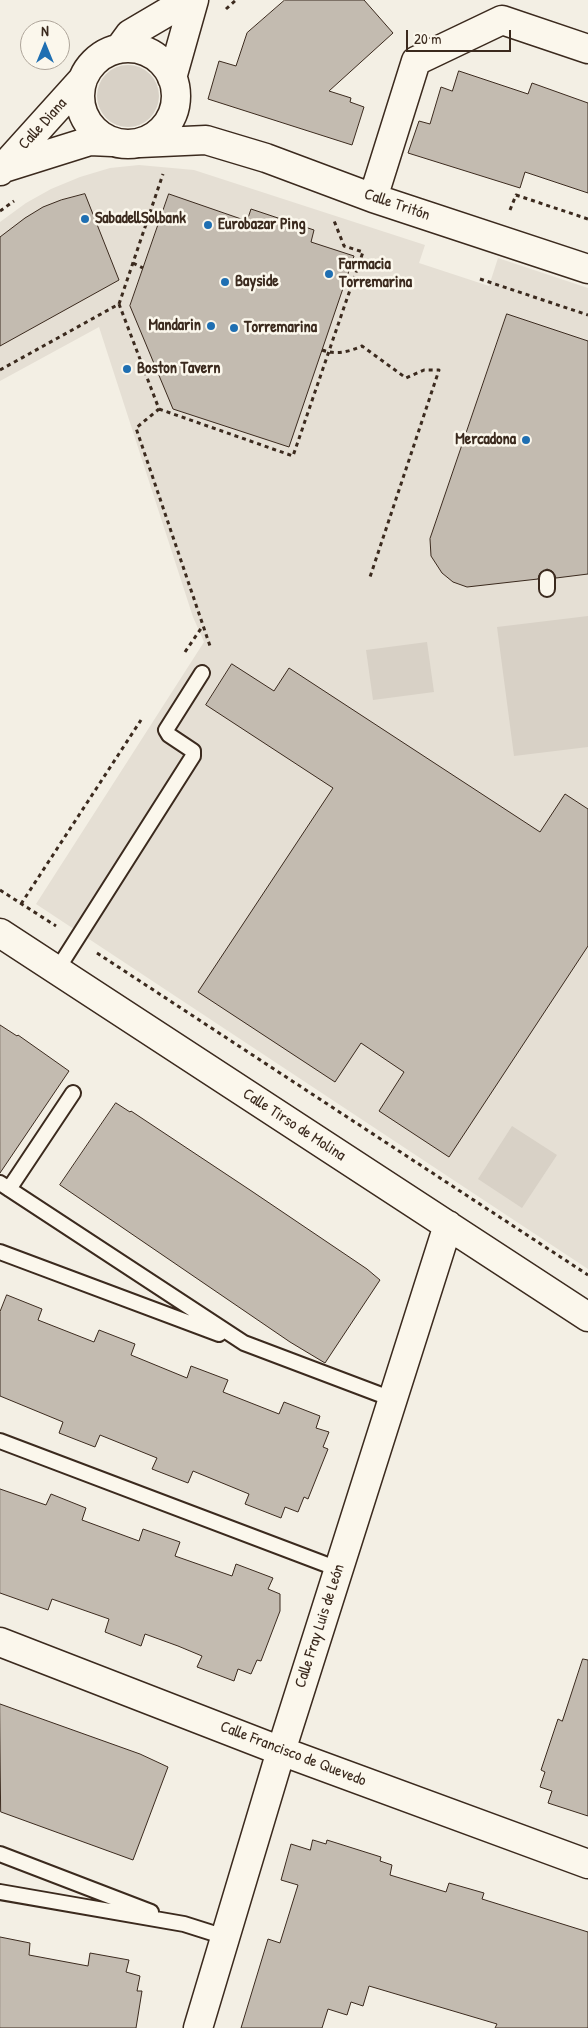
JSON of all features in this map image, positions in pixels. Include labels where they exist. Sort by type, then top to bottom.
[{"type":"street","points":[[119,49],[130,34],[188,0]]},
{"type":"street","points":[[194,0],[174,88],[173,113],[166,126],[154,137],[140,142],[126,144],[112,142],[99,134],[88,123],[81,110],[80,94],[83,79],[91,65],[104,55],[119,49],[136,49],[151,54],[164,64],[174,88],[185,113],[206,140]]},
{"type":"street","points":[[373,198],[416,61],[502,20],[588,49]]},
{"type":"street","name":"Calle Diana","points":[[1,170],[83,79]]},
{"type":"street","name":"Calle Tritón","points":[[140,142],[206,140],[266,158],[373,198],[588,269]]},
{"type":"street","name":"Calle Diana","points":[[1,170],[90,141],[112,142]]},
{"type":"street","name":"Calle Tirso de Molina","points":[[0,933],[588,1317]]},
{"type":"street","name":"Calle Fray Luis de León","points":[[198,2028],[281,1751],[448,1225]]},
{"type":"street","name":"Calle Francisco de Quevedo","points":[[0,1642],[281,1751],[588,1864]]},
{"type":"lane","points":[[57,970],[193,756],[193,751],[169,735],[166,730],[202,673]]},
{"type":"lane","points":[[73,1093],[4,1186],[244,1343]]},
{"type":"lane","points":[[0,1252],[392,1399]]},
{"type":"lane","points":[[0,1441],[338,1569]]},
{"type":"lane","points":[[0,1854],[184,1924],[225,1937]]},
{"type":"lane","points":[[0,1892],[184,1924]]},
{"type":"path","points":[[222,12],[236,0]]},
{"type":"path","points":[[159,409],[120,304],[164,168]]},
{"type":"path","points":[[510,211],[516,195],[588,219]]},
{"type":"path","points":[[159,409],[293,456],[363,252],[344,246],[332,216]]},
{"type":"path","points":[[133,263],[143,268]]},
{"type":"path","points":[[480,279],[588,315]]},
{"type":"path","points":[[0,370],[120,304]]},
{"type":"path","points":[[322,350],[347,353],[362,346],[406,378],[424,370],[439,370],[369,580]]},
{"type":"path","points":[[159,409],[136,428],[210,646]]},
{"type":"path","points":[[181,659],[202,626]]},
{"type":"path","points":[[21,904],[144,716]]},
{"type":"path","points":[[0,890],[588,1275]]},
{"type":"shaded area","points":[[128,65],[140,68],[150,74],[156,84],[159,96],[156,108],[150,118],[140,124],[128,127],[116,124],[106,118],[100,108],[97,96],[100,84],[106,74],[116,68]]},
{"type":"shaded area","points":[[139,165],[194,170],[425,245],[419,263],[489,286],[498,258],[588,288],[588,1269],[36,904],[204,642],[193,617],[99,327],[0,381],[0,222],[26,203],[51,189],[80,177],[110,168]]},
{"type":"shaded area","points":[[588,616],[588,747],[514,756],[497,627]]},
{"type":"shaded area","points":[[427,642],[434,692],[373,700],[366,650]]},
{"type":"shaded area","points":[[512,1126],[557,1155],[522,1208],[478,1179]]},
{"type":"building","points":[[285,0],[364,0],[393,33],[329,91],[351,98],[350,102],[364,107],[352,145],[208,99],[219,61],[236,66],[247,33]]},
{"type":"building","points":[[459,71],[528,94],[532,83],[588,103],[588,193],[525,172],[520,188],[408,153],[419,121],[430,124],[441,87],[452,91]]},
{"type":"building","points":[[85,194],[119,280],[0,346],[0,237],[43,207]]},
{"type":"building","name":"Torremarina","points":[[169,194],[247,221],[251,209],[314,230],[311,242],[354,256],[289,447],[173,409],[130,306]]},
{"type":"building","name":"Mercadona","points":[[507,314],[588,341],[588,574],[556,578],[552,571],[547,569],[540,573],[538,579],[467,587],[453,582],[442,573],[431,556],[430,539]]},
{"type":"building","points":[[232,664],[274,691],[289,668],[540,832],[565,794],[588,809],[588,946],[449,1157],[379,1111],[404,1072],[361,1043],[335,1082],[198,992],[333,788],[206,705]]},
{"type":"building","points":[[0,1025],[18,1035],[69,1071],[0,1173]]},
{"type":"building","points":[[116,1103],[250,1190],[367,1269],[380,1280],[325,1363],[290,1342],[60,1185]]},
{"type":"building","points":[[7,1295],[42,1309],[38,1320],[94,1342],[99,1330],[135,1344],[131,1355],[187,1378],[191,1366],[228,1380],[223,1392],[279,1414],[284,1402],[320,1416],[316,1428],[329,1432],[323,1447],[328,1449],[308,1499],[304,1497],[298,1512],[285,1507],[281,1518],[245,1504],[249,1494],[193,1471],[188,1483],[152,1469],[157,1458],[100,1435],[95,1447],[59,1433],[63,1422],[0,1396],[0,1312]]},
{"type":"building","points":[[0,1489],[46,1505],[51,1494],[86,1508],[82,1520],[139,1541],[143,1529],[180,1542],[175,1556],[232,1576],[236,1564],[273,1578],[268,1589],[280,1594],[280,1611],[261,1661],[257,1660],[251,1674],[238,1669],[234,1681],[197,1667],[202,1656],[178,1646],[145,1634],[141,1646],[105,1632],[109,1619],[52,1599],[48,1610],[0,1593]]},
{"type":"building","points":[[583,1659],[588,1660],[588,1816],[548,1803],[552,1791],[540,1787],[545,1772],[541,1770],[558,1719],[562,1721]]},
{"type":"building","points":[[0,1704],[140,1754],[168,1767],[133,1860],[1,1812]]},
{"type":"building","points":[[313,1840],[326,1844],[327,1840],[381,1857],[380,1861],[392,1865],[390,1875],[446,1892],[449,1883],[484,1893],[482,1899],[588,1932],[588,2028],[495,2028],[497,2024],[369,1986],[363,2006],[351,2002],[347,2015],[328,2009],[322,2028],[241,2028],[268,1939],[280,1943],[298,1885],[281,1880],[291,1844],[310,1850]]},
{"type":"building","points":[[0,1937],[30,1943],[29,1955],[88,1966],[90,1953],[129,1960],[126,1972],[140,1976],[137,1991],[142,1991],[136,2028],[0,2028]]},
{"type":"place","name":"SabadellSolbank","points":[[85,219]]},
{"type":"place","name":"Eurobazar Ping","points":[[208,225]]},
{"type":"place","name":"Farmacia Torremarina","points":[[329,274]]},
{"type":"place","name":"Bayside","points":[[225,282]]},
{"type":"place","name":"Mandarin","points":[[211,326]]},
{"type":"place","name":"Torremarina","points":[[234,328]]},
{"type":"place","name":"Boston Tavern","points":[[127,369]]},
{"type":"place","name":"Mercadona","points":[[526,440]]}]
